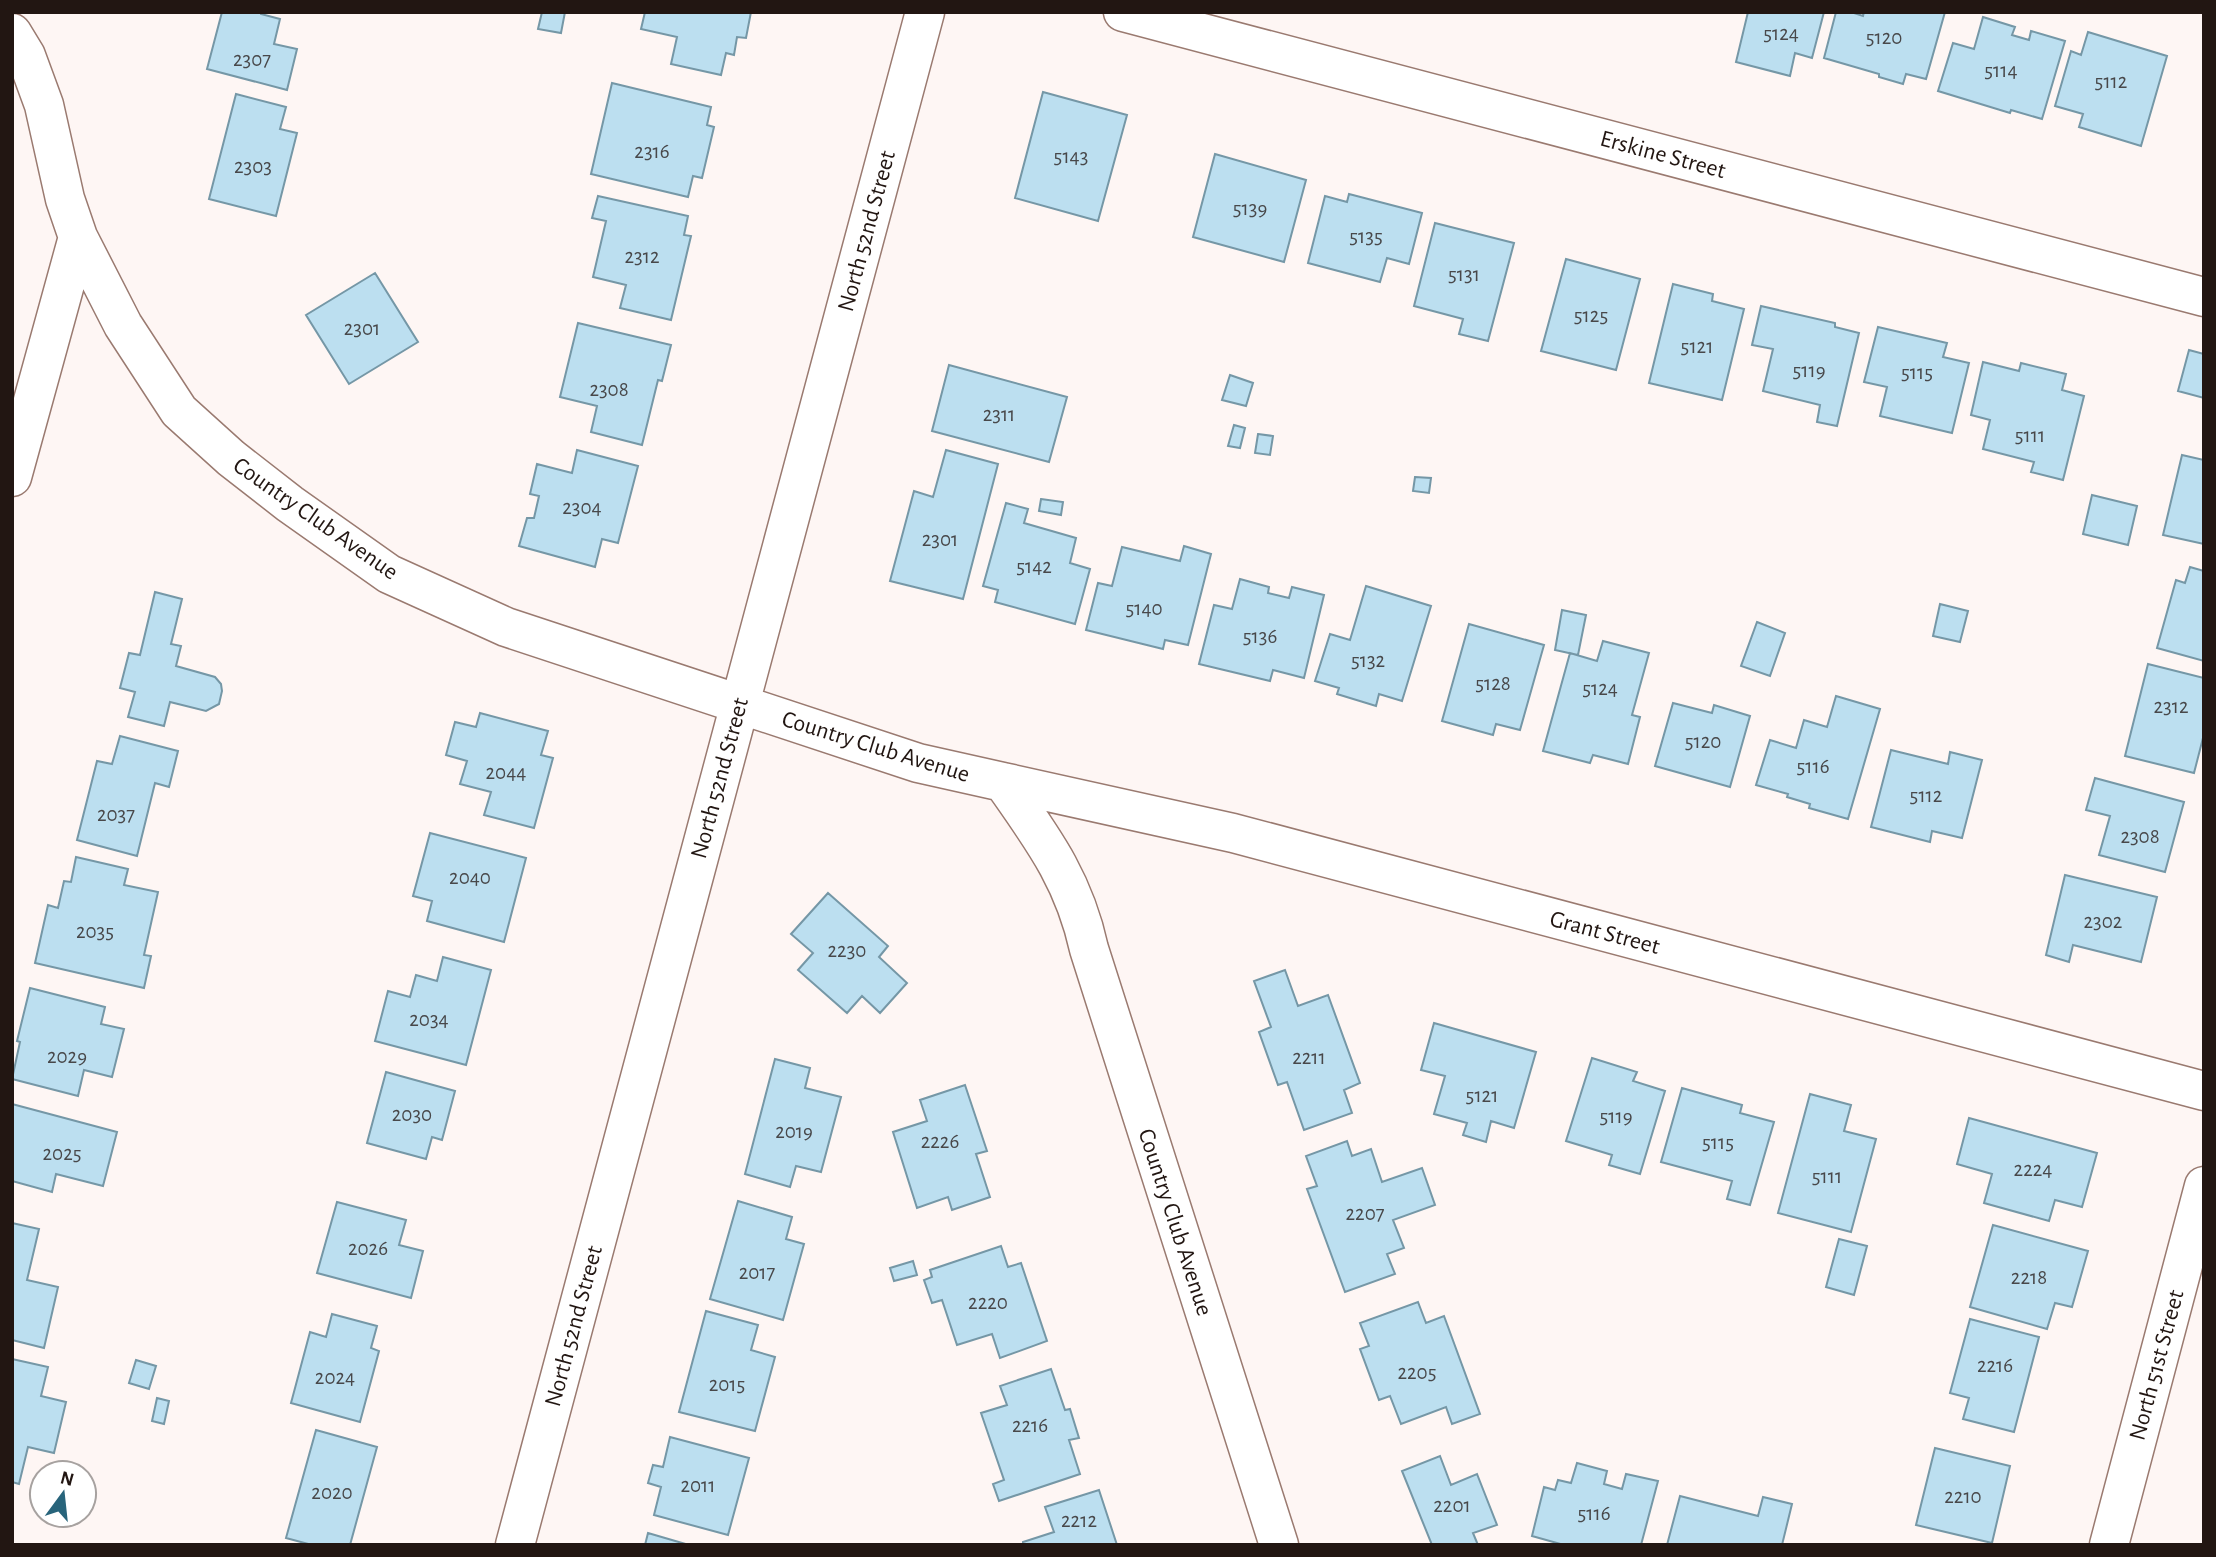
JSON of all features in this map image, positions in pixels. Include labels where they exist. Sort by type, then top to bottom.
[{"type":"street","points":[[19,45],[31,12]]},
{"type":"street","name":"North 52nd Street","points":[[514,1545],[925,12]]},
{"type":"street","name":"Erskine Street","points":[[1123,12],[2204,297]]},
{"type":"street","name":"Country Club Avenue","points":[[19,45],[44,105],[65,199],[78,237],[123,325],[179,411],[231,458],[289,504],[389,573],[506,627],[918,763],[1003,782],[1054,855],[1082,915],[1089,949],[1279,1545]]},
{"type":"street","points":[[12,477],[78,237]]},
{"type":"street","name":"Grant Street","points":[[1003,782],[1233,833],[2204,1091]]},
{"type":"street","name":"North 51st Street","points":[[2109,1545],[2204,1186]]},
{"type":"building","points":[[222,12],[261,12],[280,19],[274,44],[297,49],[287,90],[207,69]]},
{"type":"building","points":[[542,12],[565,12],[561,33],[538,29]]},
{"type":"building","points":[[645,12],[751,12],[746,38],[737,37],[734,55],[726,53],[721,75],[671,64],[677,37],[641,29]]},
{"type":"building","points":[[1748,12],[1824,12],[1812,58],[1795,53],[1790,76],[1736,62]]},
{"type":"building","points":[[1836,12],[1851,12],[1863,16],[1864,12],[1945,12],[1926,79],[1906,74],[1903,84],[1824,58]]},
{"type":"building","points":[[1983,17],[2015,27],[2012,35],[2029,40],[2031,31],[2065,41],[2042,119],[2011,110],[2010,113],[1938,91],[1953,43],[1974,49]]},
{"type":"building","points":[[2088,32],[2167,56],[2141,146],[2079,127],[2083,114],[2055,106],[2071,51],[2081,55]]},
{"type":"building","points":[[612,83],[711,107],[707,125],[714,127],[702,178],[693,176],[688,197],[591,174]]},
{"type":"building","points":[[1043,92],[1127,115],[1098,221],[1015,198]]},
{"type":"building","points":[[236,94],[286,107],[280,129],[297,133],[276,216],[209,199]]},
{"type":"building","points":[[1215,154],[1306,180],[1284,262],[1193,237]]},
{"type":"building","points":[[1349,194],[1422,213],[1409,264],[1387,258],[1380,282],[1308,263],[1325,196],[1347,202]]},
{"type":"building","points":[[598,196],[688,216],[684,235],[691,236],[671,320],[620,308],[626,285],[593,277],[606,221],[592,218]]},
{"type":"building","points":[[1435,223],[1514,243],[1488,341],[1459,334],[1463,319],[1414,306]]},
{"type":"building","points":[[1566,259],[1640,279],[1616,370],[1541,351]]},
{"type":"building","points":[[375,273],[418,342],[349,384],[306,315]]},
{"type":"building","points":[[1673,284],[1713,294],[1712,301],[1744,309],[1722,400],[1649,383]]},
{"type":"building","points":[[1761,306],[1835,323],[1835,327],[1859,333],[1837,426],[1817,422],[1820,405],[1763,391],[1773,349],[1752,345]]},
{"type":"building","points":[[578,323],[671,345],[662,381],[658,380],[642,445],[591,432],[597,406],[560,397]]},
{"type":"building","points":[[1878,327],[1947,343],[1943,357],[1969,363],[1952,433],[1880,416],[1887,387],[1864,382]]},
{"type":"building","points":[[2189,350],[2204,354],[2204,398],[2178,391]]},
{"type":"building","points":[[1983,362],[2019,371],[2021,363],[2066,374],[2062,390],[2084,396],[2063,480],[2031,472],[2034,462],[1983,449],[1990,420],[1971,415]]},
{"type":"building","points":[[949,365],[1067,397],[1049,462],[932,431]]},
{"type":"building","points":[[1230,375],[1253,383],[1246,406],[1222,400]]},
{"type":"building","points":[[1234,425],[1245,428],[1240,448],[1228,446]]},
{"type":"building","points":[[1258,434],[1273,436],[1270,455],[1255,453]]},
{"type":"building","points":[[577,450],[638,466],[618,543],[602,539],[595,567],[519,546],[527,518],[534,518],[539,496],[530,494],[537,464],[572,473]]},
{"type":"building","points":[[946,450],[998,464],[963,599],[890,581],[914,491],[933,497]]},
{"type":"building","points":[[2182,455],[2204,460],[2204,544],[2163,535]]},
{"type":"building","points":[[1415,477],[1431,478],[1429,493],[1413,491]]},
{"type":"building","points":[[2092,495],[2137,506],[2128,545],[2083,534]]},
{"type":"building","points":[[1041,499],[1063,502],[1061,515],[1039,511]]},
{"type":"building","points":[[1006,503],[1028,509],[1024,523],[1076,538],[1070,563],[1090,569],[1075,624],[995,602],[998,590],[983,586]]},
{"type":"building","points":[[1184,546],[1211,554],[1188,645],[1165,640],[1163,649],[1086,630],[1098,583],[1112,586],[1122,547],[1180,561]]},
{"type":"building","points":[[2190,567],[2204,571],[2204,661],[2157,648],[2176,580],[2185,583]]},
{"type":"building","points":[[1240,579],[1269,587],[1268,593],[1289,598],[1292,587],[1324,595],[1304,678],[1273,670],[1270,681],[1199,664],[1214,605],[1232,609]]},
{"type":"building","points":[[1366,586],[1431,606],[1402,701],[1379,694],[1376,706],[1337,694],[1339,688],[1315,681],[1330,634],[1350,640]]},
{"type":"building","points":[[155,592],[182,599],[171,644],[181,646],[176,666],[215,677],[221,684],[222,691],[219,704],[206,711],[170,702],[164,726],[128,717],[135,692],[120,688],[129,653],[140,655]]},
{"type":"building","points":[[1940,604],[1968,611],[1960,642],[1933,636]]},
{"type":"building","points":[[1562,610],[1586,615],[1578,655],[1555,650]]},
{"type":"building","points":[[1757,622],[1785,633],[1770,676],[1741,666]]},
{"type":"building","points":[[1469,624],[1544,645],[1520,730],[1496,724],[1493,735],[1442,721]]},
{"type":"building","points":[[1603,641],[1649,653],[1632,715],[1640,717],[1628,764],[1593,755],[1590,763],[1543,751],[1570,653],[1597,661]]},
{"type":"building","points":[[2148,664],[2204,678],[2204,734],[2194,773],[2125,756]]},
{"type":"building","points":[[1836,696],[1880,709],[1848,819],[1809,808],[1810,804],[1787,797],[1788,794],[1756,785],[1770,740],[1796,748],[1804,720],[1827,727]]},
{"type":"building","points":[[1673,703],[1712,713],[1714,705],[1750,716],[1730,787],[1655,766]]},
{"type":"building","points":[[480,713],[548,731],[541,755],[553,758],[534,828],[484,815],[491,792],[460,784],[467,761],[446,755],[455,722],[476,727]]},
{"type":"building","points":[[120,736],[178,751],[169,787],[155,783],[137,856],[77,840],[97,761],[112,764]]},
{"type":"building","points":[[1891,750],[1948,764],[1950,752],[1982,760],[1962,838],[1932,831],[1930,842],[1871,827]]},
{"type":"building","points":[[2095,778],[2184,802],[2165,872],[2099,855],[2110,816],[2086,810]]},
{"type":"building","points":[[430,833],[526,858],[504,942],[427,921],[432,901],[413,896]]},
{"type":"building","points":[[76,857],[128,869],[124,885],[158,892],[144,955],[151,956],[144,988],[35,963],[48,905],[58,908],[64,881],[71,882]]},
{"type":"building","points":[[2065,875],[2157,897],[2141,962],[2073,945],[2069,962],[2046,955]]},
{"type":"building","points":[[828,893],[888,946],[879,957],[907,983],[880,1013],[862,996],[847,1013],[798,970],[813,953],[791,934]]},
{"type":"building","points":[[443,957],[491,970],[466,1065],[375,1041],[388,991],[410,997],[416,975],[437,981]]},
{"type":"building","points":[[1285,970],[1298,1006],[1328,995],[1360,1083],[1344,1090],[1352,1113],[1304,1130],[1287,1082],[1278,1085],[1259,1032],[1271,1027],[1254,981]]},
{"type":"building","points":[[30,988],[105,1007],[101,1024],[124,1029],[112,1077],[84,1070],[78,1096],[12,1079],[20,1042],[17,1041]]},
{"type":"building","points":[[1434,1023],[1536,1052],[1514,1128],[1491,1121],[1486,1142],[1463,1135],[1467,1123],[1434,1114],[1445,1076],[1421,1070]]},
{"type":"building","points":[[1592,1058],[1637,1072],[1633,1081],[1665,1091],[1640,1174],[1609,1165],[1612,1155],[1566,1141]]},
{"type":"building","points":[[775,1059],[810,1068],[805,1088],[841,1097],[821,1172],[796,1166],[790,1187],[745,1174]]},
{"type":"building","points":[[386,1072],[455,1091],[442,1140],[432,1137],[426,1159],[367,1143]]},
{"type":"building","points":[[965,1085],[987,1151],[976,1154],[990,1197],[952,1210],[948,1197],[917,1208],[893,1132],[927,1121],[920,1100]]},
{"type":"building","points":[[1682,1088],[1742,1105],[1740,1113],[1774,1122],[1750,1205],[1727,1199],[1732,1181],[1661,1162]]},
{"type":"building","points":[[1810,1094],[1851,1105],[1844,1131],[1876,1139],[1851,1232],[1778,1213]]},
{"type":"building","points":[[12,1104],[117,1132],[103,1186],[56,1174],[52,1192],[12,1181]]},
{"type":"building","points":[[1969,1118],[2097,1153],[2082,1207],[2055,1200],[2049,1221],[1984,1203],[1992,1174],[1957,1164]]},
{"type":"building","points":[[1347,1141],[1352,1156],[1371,1149],[1382,1182],[1422,1168],[1435,1205],[1393,1220],[1404,1248],[1387,1254],[1395,1274],[1345,1292],[1307,1189],[1317,1186],[1306,1156]]},
{"type":"building","points":[[738,1201],[792,1217],[786,1239],[804,1244],[783,1320],[710,1299]]},
{"type":"building","points":[[337,1202],[406,1220],[399,1245],[423,1251],[411,1298],[317,1273]]},
{"type":"building","points":[[12,1223],[39,1229],[27,1280],[58,1287],[44,1348],[12,1340]]},
{"type":"building","points":[[1993,1225],[2088,1251],[2072,1307],[2055,1303],[2047,1329],[1970,1307]]},
{"type":"building","points":[[1839,1239],[1867,1246],[1854,1295],[1826,1287]]},
{"type":"building","points":[[1001,1246],[1008,1267],[1021,1263],[1047,1341],[1000,1358],[992,1334],[957,1345],[942,1300],[932,1303],[924,1280],[932,1277],[930,1270]]},
{"type":"building","points":[[913,1261],[917,1275],[894,1281],[890,1268]]},
{"type":"building","points":[[1418,1302],[1426,1323],[1444,1316],[1480,1414],[1452,1424],[1446,1407],[1401,1424],[1390,1396],[1379,1400],[1360,1349],[1369,1346],[1360,1323]]},
{"type":"building","points":[[706,1311],[758,1325],[751,1350],[775,1357],[755,1431],[679,1412]]},
{"type":"building","points":[[332,1314],[377,1326],[371,1348],[379,1351],[360,1422],[291,1403],[310,1332],[326,1337]]},
{"type":"building","points":[[1970,1319],[2039,1337],[2014,1432],[1963,1419],[1969,1398],[1950,1393]]},
{"type":"building","points":[[12,1359],[48,1367],[41,1396],[66,1402],[54,1453],[28,1447],[19,1484],[12,1482]]},
{"type":"building","points":[[136,1360],[156,1366],[149,1389],[129,1383]]},
{"type":"building","points":[[1051,1369],[1065,1410],[1070,1409],[1079,1438],[1069,1440],[1080,1474],[999,1501],[993,1484],[1004,1480],[981,1413],[1007,1405],[1000,1386]]},
{"type":"building","points":[[157,1398],[169,1401],[164,1424],[152,1421]]},
{"type":"building","points":[[316,1430],[377,1447],[350,1545],[312,1545],[286,1538]]},
{"type":"building","points":[[670,1437],[749,1458],[728,1535],[654,1515],[661,1487],[648,1483],[653,1465],[663,1467]]},
{"type":"building","points":[[1935,1448],[2010,1466],[1992,1543],[1916,1525]]},
{"type":"building","points":[[1440,1456],[1451,1485],[1477,1474],[1497,1525],[1473,1533],[1478,1545],[1432,1545],[1402,1471]]},
{"type":"building","points":[[1577,1463],[1607,1471],[1604,1484],[1622,1489],[1626,1474],[1658,1481],[1641,1545],[1564,1545],[1532,1536],[1544,1487],[1555,1490],[1558,1480],[1571,1483]]},
{"type":"building","points":[[1099,1490],[1117,1545],[1023,1545],[1023,1542],[1054,1532],[1045,1507]]},
{"type":"building","points":[[1680,1496],[1758,1516],[1763,1497],[1792,1504],[1782,1545],[1667,1545]]},
{"type":"building","points":[[648,1533],[689,1545],[645,1545]]}]
